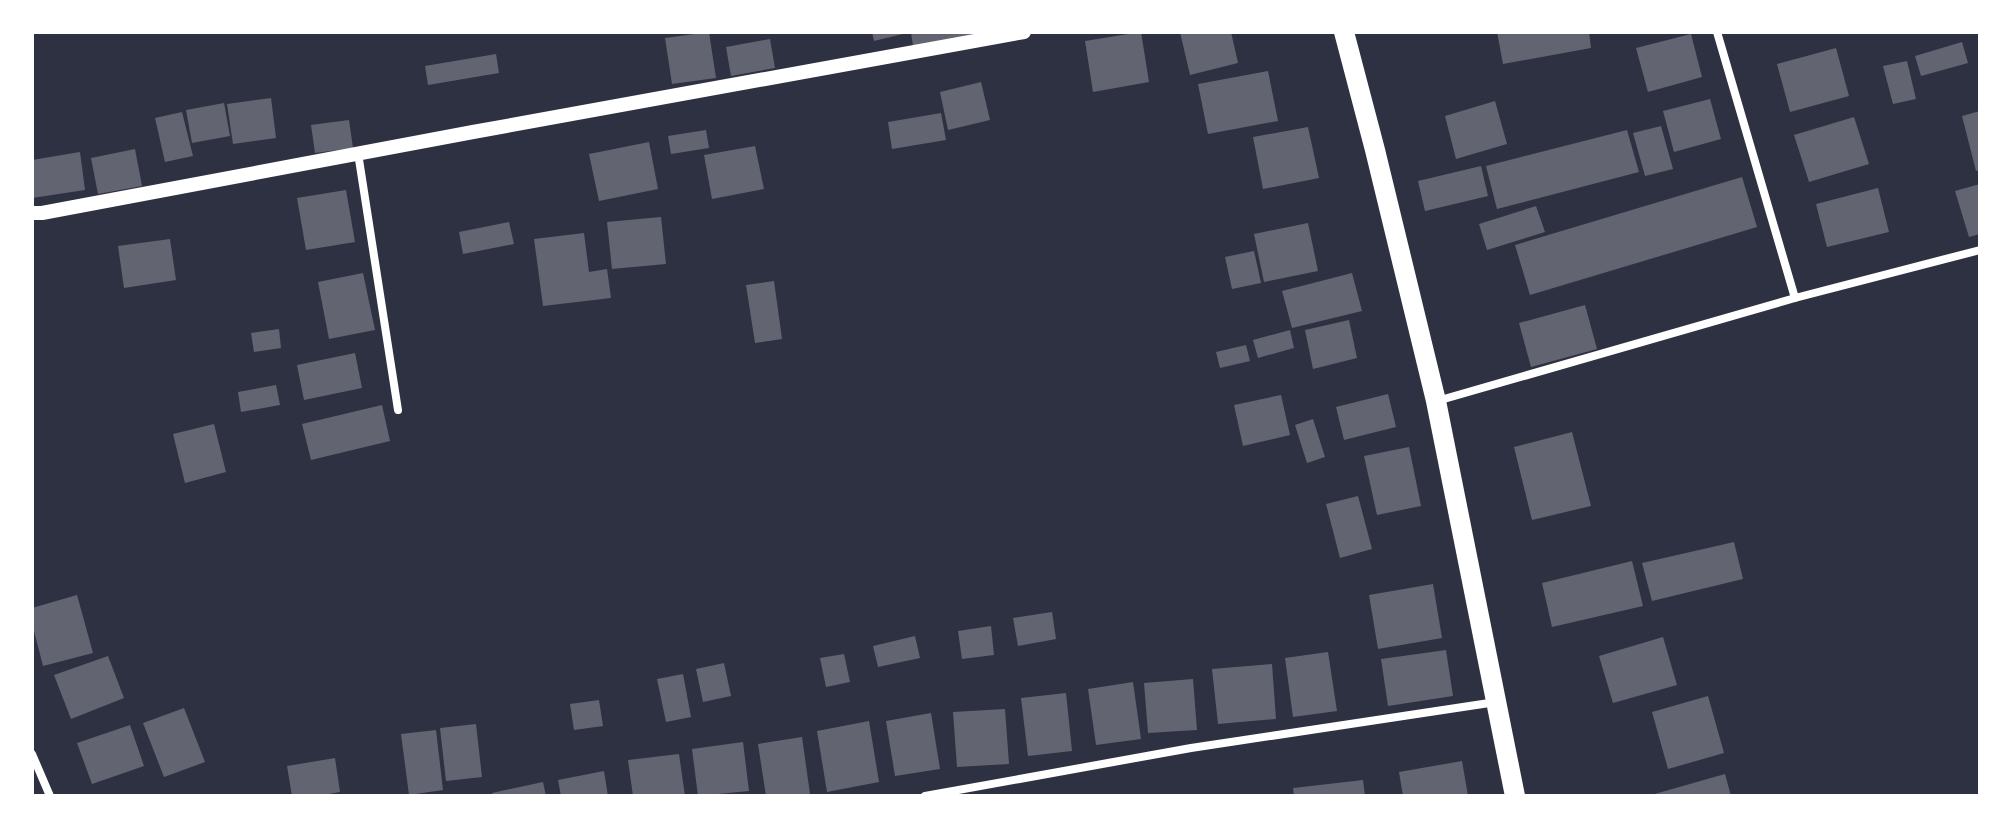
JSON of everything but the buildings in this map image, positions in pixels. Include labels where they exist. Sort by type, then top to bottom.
[{"type":"main road","points":[[1344,32],[1436,401],[1515,796]]},
{"type":"street","points":[[32,213],[1024,32]]},
{"type":"street","points":[[1717,32],[1795,298]]},
{"type":"street","points":[[358,153],[398,410]]},
{"type":"street","points":[[1436,401],[1795,298],[1980,250]]},
{"type":"street","points":[[925,796],[1205,746],[1497,702]]},
{"type":"street","points":[[32,754],[50,796]]}]
